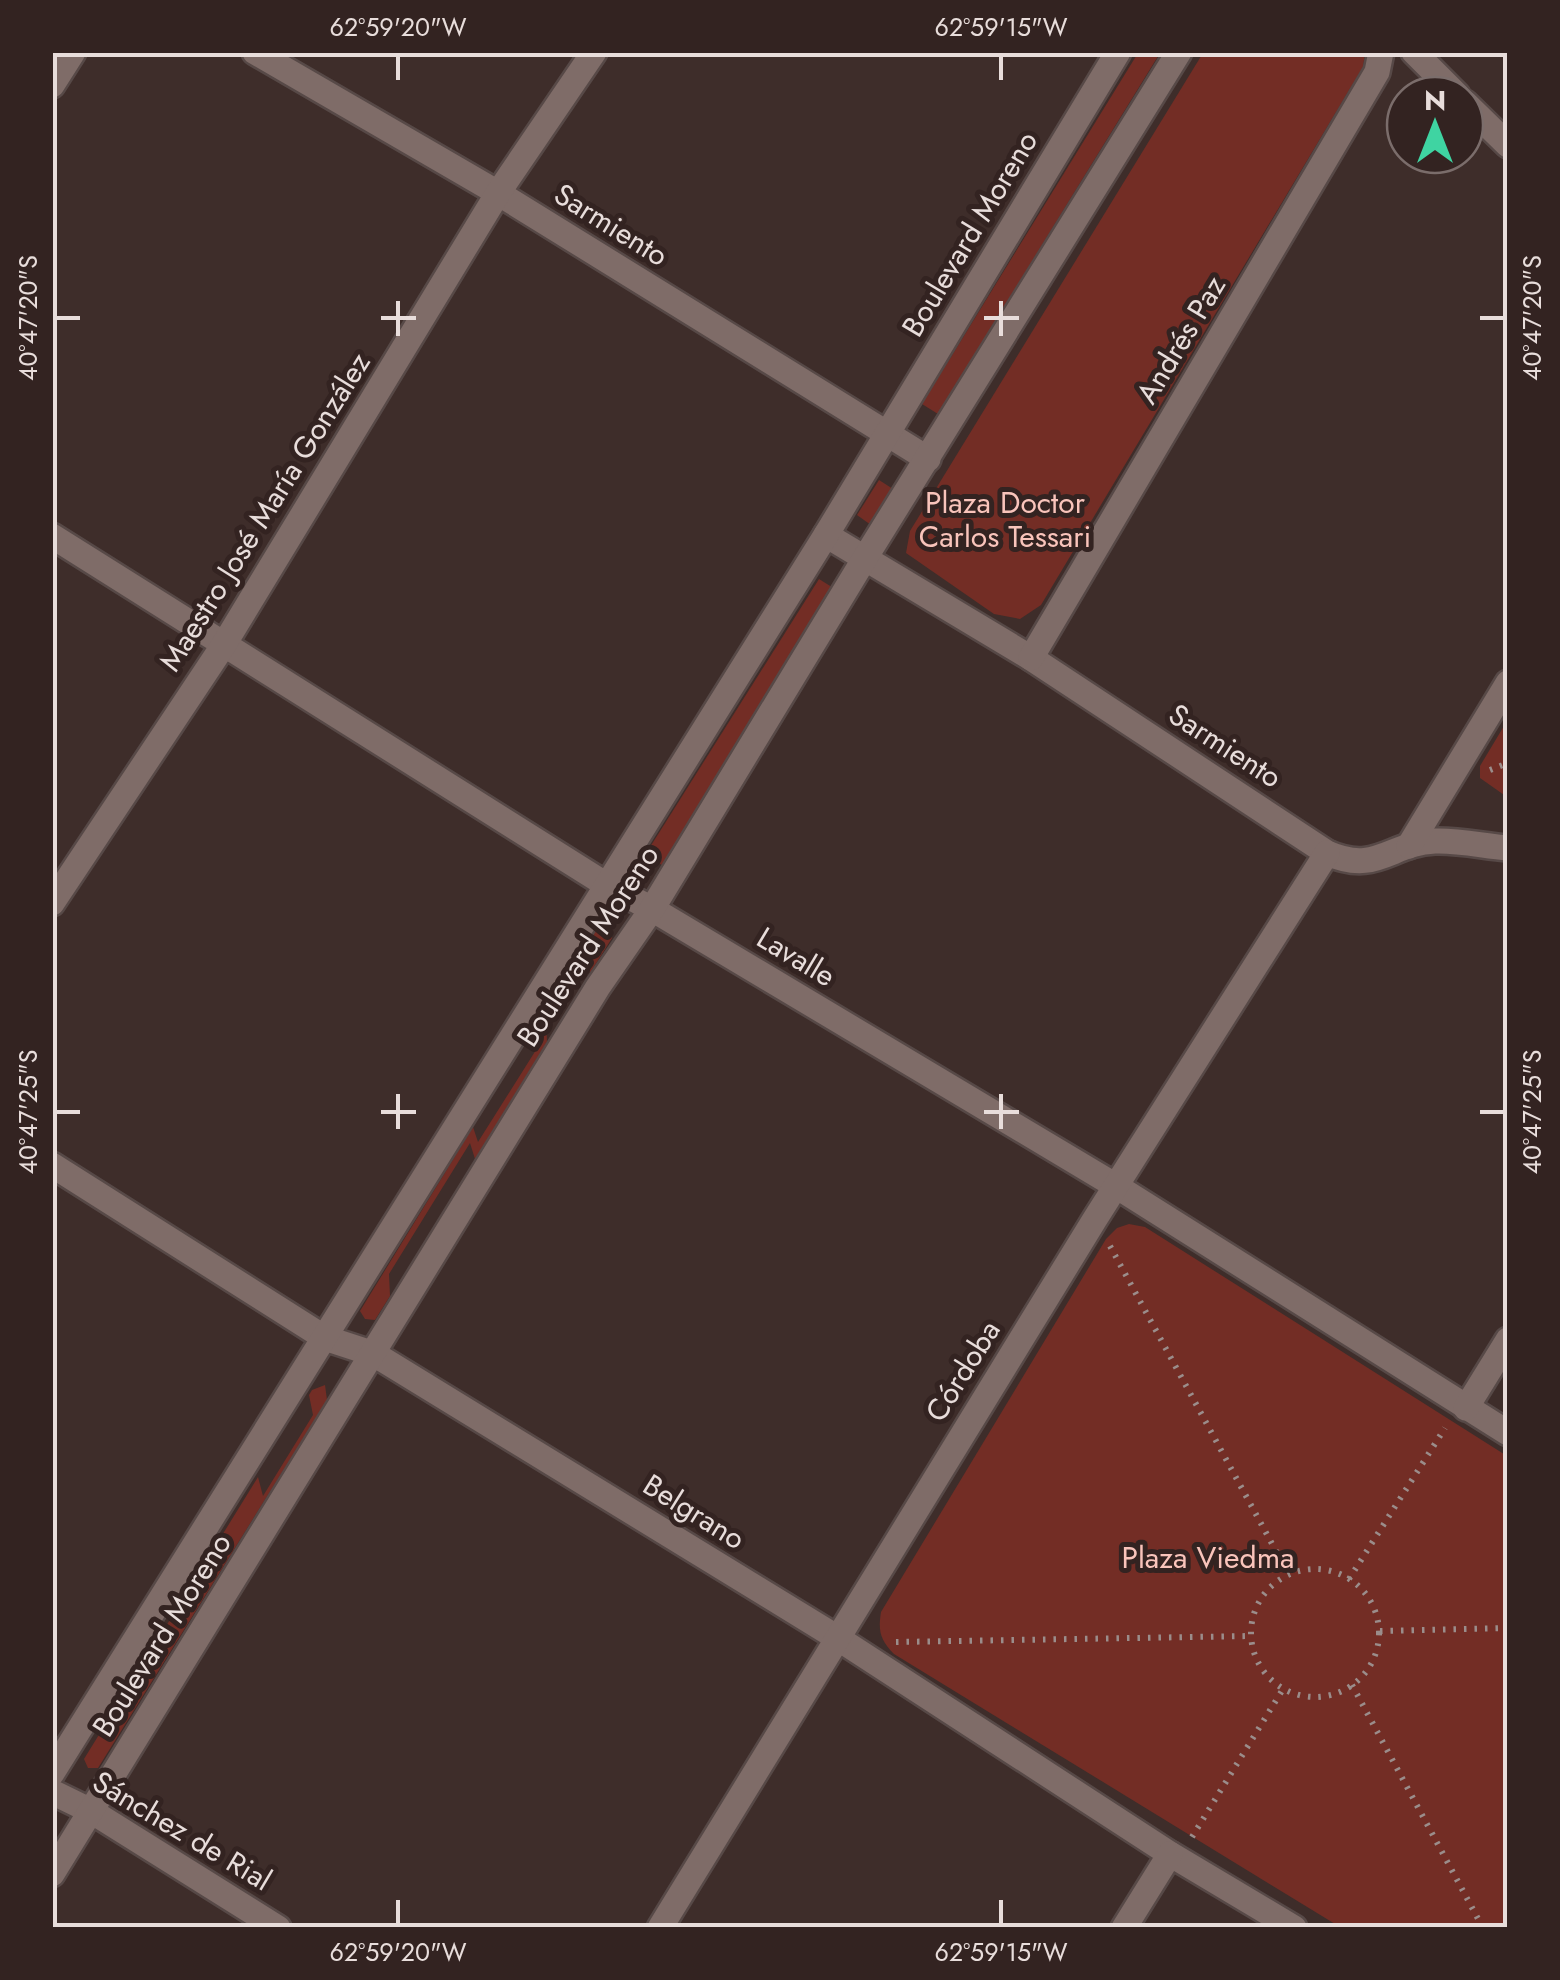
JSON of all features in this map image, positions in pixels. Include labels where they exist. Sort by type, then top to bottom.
[{"type":"street","points":[[52,85],[73,52]]},
{"type":"street","name":"Sarmiento","points":[[255,52],[498,193],[928,460]]},
{"type":"street","name":"Maestro José María González","points":[[52,903],[222,646],[498,193],[594,52]]},
{"type":"street","name":"Boulevard Moreno","points":[[52,1773],[826,536],[1118,52]]},
{"type":"street","name":"Boulevard Moreno","points":[[52,1874],[1179,52]]},
{"type":"street","name":"Andrés Paz","points":[[1031,658],[1377,72],[1381,52]]},
{"type":"street","points":[[1414,52],[1436,75]]},
{"type":"street","points":[[1485,124],[1508,146]]},
{"type":"street","name":"Lavalle","points":[[52,536],[605,884],[1116,1186],[1508,1433]]},
{"type":"street","name":"Sarmiento","points":[[826,536],[1031,658],[1348,862],[1383,858],[1409,846],[1435,841],[1508,848]]},
{"type":"street","points":[[1409,846],[1508,683]]},
{"type":"street","name":"Córdoba","points":[[660,1928],[1095,1219],[1327,852]]},
{"type":"street","name":"Belgrano","points":[[52,1166],[325,1338],[374,1354],[840,1640],[1174,1856],[1294,1928]]},
{"type":"street","points":[[1463,1406],[1508,1340]]},
{"type":"street","name":"Sánchez de Rial","points":[[52,1792],[91,1811],[278,1928]]},
{"type":"street","points":[[1124,1928],[1174,1856]]},
{"type":"path","points":[[1095,1219],[1289,1574]]},
{"type":"path","points":[[1349,1578],[1463,1406]]},
{"type":"path","points":[[1318,1568],[1349,1578],[1371,1599],[1380,1631],[1374,1660],[1362,1678],[1324,1697],[1303,1696],[1283,1689],[1266,1675],[1255,1657],[1251,1636],[1253,1614],[1262,1595],[1289,1574],[1318,1568]]},
{"type":"path","points":[[1380,1631],[1508,1628]]},
{"type":"path","points":[[840,1640],[1251,1636]]},
{"type":"path","points":[[1352,1685],[1483,1928]]},
{"type":"path","points":[[1174,1856],[1283,1689]]},
{"type":"green space","points":[[1138,53],[1160,53],[938,414],[922,404]]},
{"type":"green space","name":"Plaza Doctor Carlos Tessari","points":[[1203,53],[1365,53],[1363,67],[1041,605],[1020,619],[994,614],[906,553],[910,531]]},
{"type":"green space","points":[[879,480],[893,489],[871,525],[857,515]]},
{"type":"green space","points":[[819,579],[835,589],[662,865],[645,855]]},
{"type":"green space","points":[[1507,721],[1507,797],[1480,778],[1480,766]]},
{"type":"green space","points":[[609,926],[612,938],[590,973],[587,952],[546,1017],[547,1042],[475,1159],[470,1143],[389,1274],[390,1296],[375,1320],[365,1319],[360,1311],[473,1127],[478,1142],[541,1042],[540,1019],[596,928]]},
{"type":"green space","name":"Plaza Viedma","points":[[1129,1224],[1145,1227],[1507,1456],[1507,1927],[1340,1927],[894,1654],[883,1640],[881,1612],[1106,1239],[1117,1228]]},
{"type":"green space","points":[[325,1385],[327,1400],[98,1768],[88,1768],[84,1759],[258,1477],[263,1496],[313,1415],[309,1395]]}]
